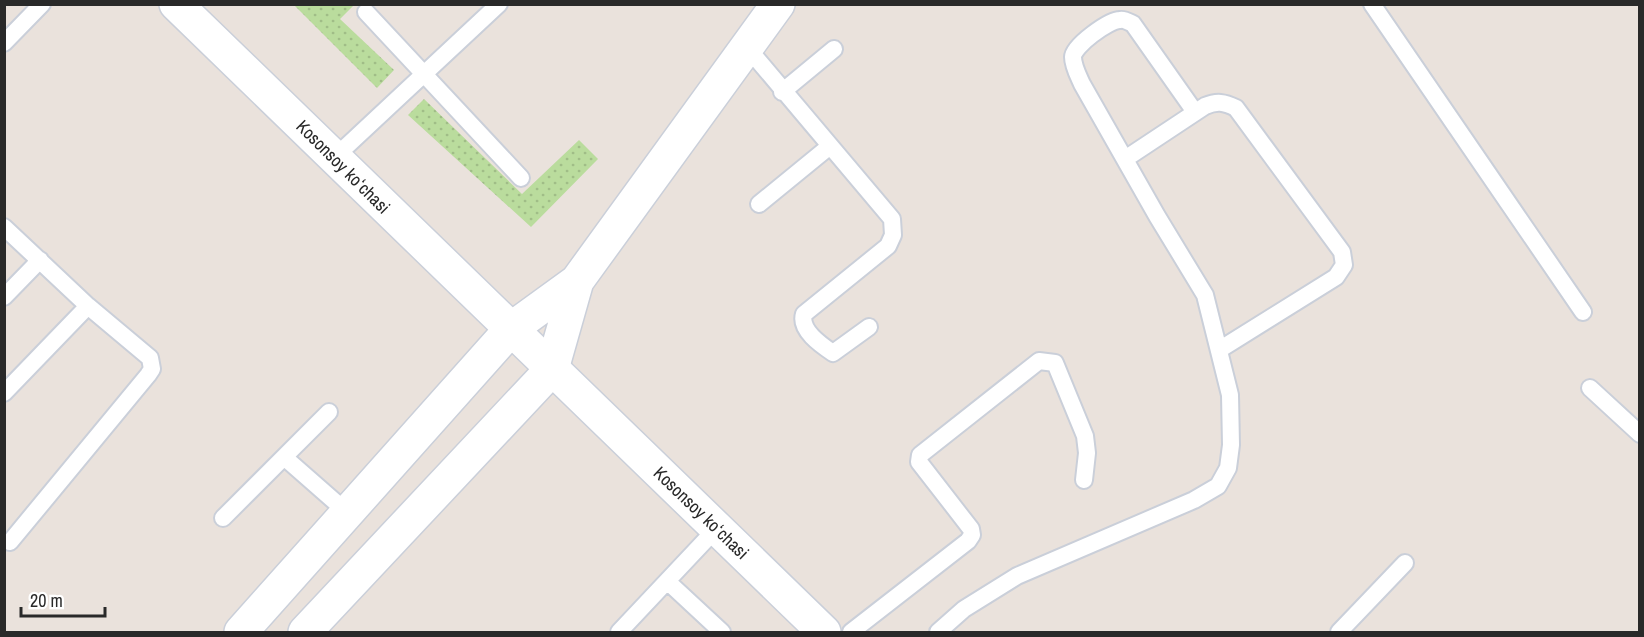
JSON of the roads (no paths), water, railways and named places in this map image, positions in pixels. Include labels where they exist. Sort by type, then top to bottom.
[{"type":"street","name":"Kosonsoy koʻchasi","points":[[176,4],[824,633]]},
{"type":"street","points":[[242,633],[511,329],[577,281],[778,4]]},
{"type":"street","points":[[305,633],[552,369],[577,281]]},
{"type":"lane","points":[[4,43],[42,4]]},
{"type":"lane","points":[[334,157],[499,4]]},
{"type":"lane","points":[[1372,4],[1583,312]]},
{"type":"lane","points":[[366,12],[521,178]]},
{"type":"lane","points":[[938,633],[964,609],[1017,576],[1154,519],[1218,486],[1228,468],[1232,445],[1230,395],[1205,296],[1125,159],[1075,67],[1073,55],[1076,46],[1112,22],[1119,20],[1133,24],[1195,112]]},
{"type":"lane","points":[[746,46],[782,92],[892,219],[893,235],[888,246],[804,314],[803,324],[833,353],[869,327]]},
{"type":"lane","points":[[782,92],[834,49]]},
{"type":"lane","points":[[1125,159],[1195,112],[1215,102],[1226,103],[1236,108],[1344,258],[1344,265],[1336,277],[1220,350]]},
{"type":"lane","points":[[759,204],[830,146]]},
{"type":"lane","points":[[4,227],[88,306],[150,358],[152,369],[10,542]]},
{"type":"lane","points":[[4,297],[40,260]]},
{"type":"lane","points":[[4,393],[88,306]]},
{"type":"lane","points":[[851,633],[968,541],[972,535],[971,529],[920,462],[920,455],[1039,361],[1055,363],[1085,436],[1087,453],[1084,480]]},
{"type":"lane","points":[[1590,388],[1640,434]]},
{"type":"lane","points":[[223,518],[329,412]]},
{"type":"lane","points":[[284,457],[349,514]]},
{"type":"lane","points":[[619,633],[716,529]]},
{"type":"lane","points":[[1340,633],[1405,563]]},
{"type":"lane","points":[[667,581],[722,633]]}]
